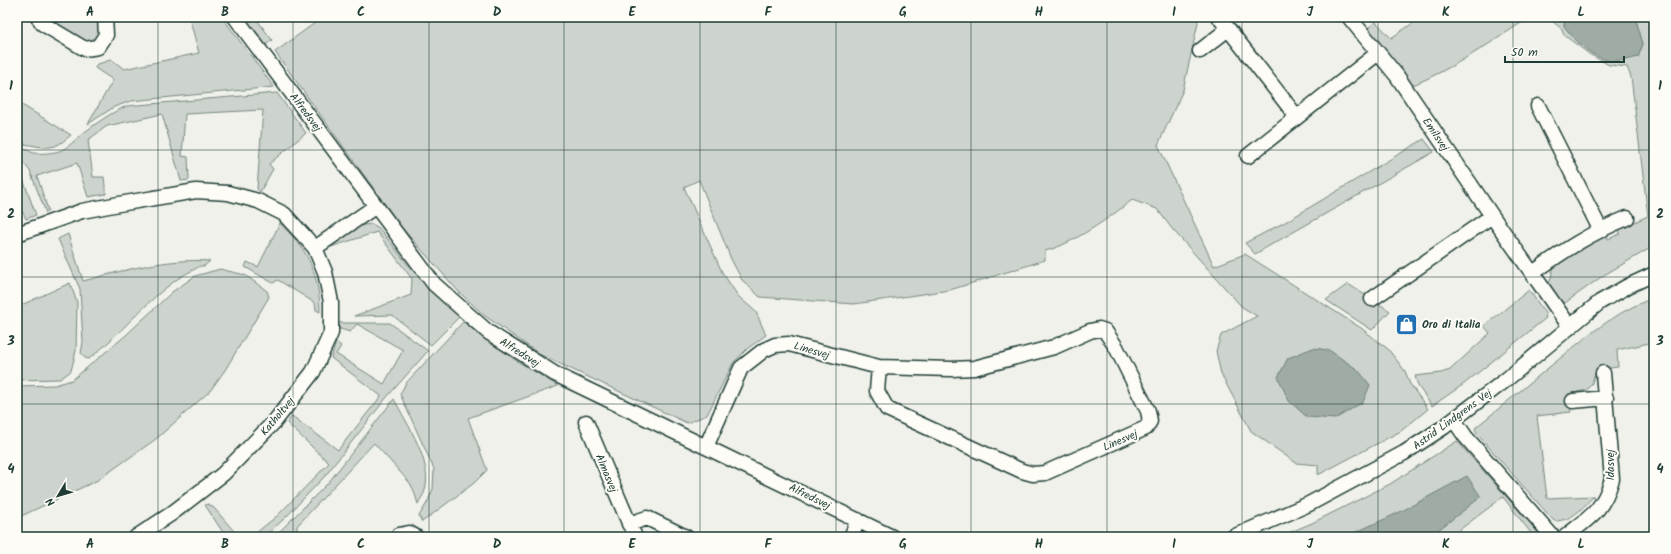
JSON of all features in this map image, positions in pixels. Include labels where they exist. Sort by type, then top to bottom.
[{"type":"street","points":[[38,17],[43,24],[85,49],[98,47],[106,35],[105,17]]},
{"type":"street","name":"Alfredsvej","points":[[235,17],[434,284],[488,332],[555,374],[892,537]]},
{"type":"street","points":[[1219,17],[1297,117]]},
{"type":"street","name":"Emilsvej","points":[[1349,17],[1397,76],[1492,216],[1570,327]]},
{"type":"street","points":[[1200,51],[1228,29]]},
{"type":"street","points":[[1248,156],[1378,54]]},
{"type":"street","points":[[1538,106],[1600,229]]},
{"type":"street","name":"Katholtvej","points":[[17,234],[82,211],[196,192],[228,193],[258,201],[284,214],[315,248],[325,272],[331,302],[331,332],[313,372],[275,421],[223,474],[171,514],[136,537]]},
{"type":"street","points":[[315,248],[376,206]]},
{"type":"street","points":[[1372,298],[1492,216]]},
{"type":"street","points":[[1532,273],[1565,250],[1600,229],[1627,218]]},
{"type":"street","name":"Astrid Lindgrens Vej","points":[[1233,537],[1309,504],[1404,453],[1454,420],[1507,379],[1600,302],[1628,286],[1654,274]]},
{"type":"street","name":"Linesvej","points":[[706,447],[741,368],[764,350],[775,346],[789,344],[879,367],[951,369],[974,368],[1054,347],[1090,331],[1099,329],[1105,331],[1116,347],[1148,411],[1150,421],[1146,428],[1044,473],[1033,474],[1022,471],[887,409],[877,391],[879,367]]},
{"type":"street","name":"Idasvej","points":[[1565,537],[1597,511],[1607,496],[1612,479],[1603,373]]},
{"type":"street","points":[[1573,401],[1606,398]]},
{"type":"street","points":[[1454,420],[1465,436],[1553,537]]},
{"type":"street","name":"Almasvej","points":[[586,422],[632,531],[647,518],[686,537]]},
{"type":"street","points":[[851,537],[858,520]]},
{"type":"street","points":[[397,537],[399,535],[409,533],[416,537]]},
{"type":"shaded area","points":[[44,17],[97,17],[101,33],[98,39],[87,44]]},
{"type":"shaded area","points":[[189,17],[222,17],[274,87],[131,101],[114,107],[88,124],[113,80],[95,68],[97,64],[111,59],[124,69],[199,53]]},
{"type":"shaded area","points":[[244,17],[255,17],[272,40],[266,45]]},
{"type":"shaded area","points":[[323,17],[1197,17],[1198,23],[1183,90],[1158,145],[1214,266],[1245,254],[1361,328],[1388,349],[1405,371],[1410,384],[1428,409],[1401,431],[1318,475],[1318,465],[1296,463],[1251,431],[1221,374],[1216,351],[1221,335],[1257,316],[1242,307],[1173,230],[1157,209],[1132,200],[1078,237],[1067,243],[1045,251],[1045,260],[950,290],[854,304],[760,297],[742,280],[731,259],[699,180],[684,187],[722,272],[738,296],[756,312],[766,335],[747,349],[733,363],[707,415],[687,423],[541,355],[485,316],[459,292],[403,229],[275,52]]},
{"type":"shaded area","points":[[1422,17],[1530,17],[1458,63],[1411,86],[1366,29],[1376,22],[1391,38]]},
{"type":"shaded area","points":[[1547,17],[1565,17],[1564,26],[1638,57],[1643,44],[1635,17],[1654,17],[1654,246],[1604,275],[1565,303],[1560,300],[1549,285],[1553,269],[1558,264],[1606,234],[1608,239],[1620,234],[1619,229],[1648,216],[1631,77],[1627,67],[1609,65],[1589,54],[1564,35],[1562,29]]},
{"type":"shaded area","points":[[1565,17],[1635,17],[1643,44],[1638,57],[1615,61],[1600,58],[1586,50],[1574,38],[1564,26]]},
{"type":"shaded area","points":[[277,93],[306,133],[269,164],[273,169],[260,192],[257,189],[263,110],[185,114],[182,156],[188,157],[189,180],[181,181],[162,114],[107,126],[88,140],[93,177],[104,177],[106,194],[88,197],[77,163],[37,176],[48,210],[46,213],[30,171],[17,155],[17,151],[21,149],[26,149],[34,153],[62,150],[104,118],[127,106]]},
{"type":"shaded area","points":[[17,102],[71,135],[59,144],[50,147],[17,144]]},
{"type":"shaded area","points":[[1424,139],[1434,152],[1255,254],[1245,243],[1287,221]]},
{"type":"shaded area","points":[[17,168],[23,179],[36,215],[26,219],[17,201]]},
{"type":"shaded area","points":[[280,223],[299,244],[309,259],[319,294],[320,312],[316,310],[315,303],[278,280],[273,283],[245,267],[247,262],[258,267]]},
{"type":"shaded area","points":[[372,224],[379,228],[413,271],[459,317],[431,345],[392,315],[354,316],[411,295],[412,279],[377,232],[331,247],[356,226]]},
{"type":"shaded area","points":[[68,234],[83,281],[161,263],[177,261],[210,261],[204,266],[200,266],[182,276],[164,289],[89,359],[85,358],[81,353],[83,342],[80,289],[58,239]]},
{"type":"shaded area","points":[[220,269],[245,275],[267,291],[269,297],[225,370],[210,391],[156,439],[98,480],[17,518],[17,386],[55,385],[72,380],[125,336],[172,292],[195,276]]},
{"type":"shaded area","points":[[70,283],[77,302],[76,351],[71,371],[60,379],[17,380],[17,307]]},
{"type":"shaded area","points":[[1348,284],[1390,311],[1372,330],[1326,300]]},
{"type":"shaded area","points":[[1529,290],[1545,313],[1546,318],[1464,384],[1432,406],[1418,386],[1415,376],[1441,373],[1450,370],[1490,333],[1484,326]]},
{"type":"shaded area","points":[[1654,298],[1654,342],[1617,350],[1618,367],[1596,370],[1592,383],[1587,390],[1568,394],[1571,412],[1537,416],[1547,498],[1594,496],[1577,513],[1567,519],[1554,521],[1477,434],[1475,428],[1600,326],[1626,310]]},
{"type":"shaded area","points":[[463,322],[514,359],[558,386],[468,418],[487,470],[474,483],[422,522],[419,516],[433,489],[434,469],[400,394],[406,383]]},
{"type":"shaded area","points":[[338,323],[390,323],[428,351],[387,397],[325,476],[285,518],[264,537],[251,537],[277,516],[329,463],[287,423],[292,416],[338,450],[381,396],[331,358],[336,342],[341,346],[336,354],[384,384],[403,350],[357,324],[350,332],[337,328]]},
{"type":"shaded area","points":[[1313,348],[1329,350],[1358,370],[1370,385],[1363,402],[1335,419],[1307,417],[1289,401],[1278,377],[1288,358]]},
{"type":"shaded area","points":[[394,399],[412,431],[422,455],[425,467],[425,490],[418,504],[410,483],[374,443],[297,526],[297,537],[274,537],[328,483]]},
{"type":"shaded area","points":[[1457,441],[1537,531],[1537,537],[1534,537],[1503,497],[1450,537],[1279,537],[1312,523],[1390,484]]},
{"type":"shaded area","points":[[1467,476],[1481,497],[1429,537],[1345,537],[1398,513]]},
{"type":"shaded area","points":[[208,504],[214,508],[239,537],[226,537],[205,505]]},
{"type":"place","name":"Oro di Italia","points":[[1406,324]]}]
